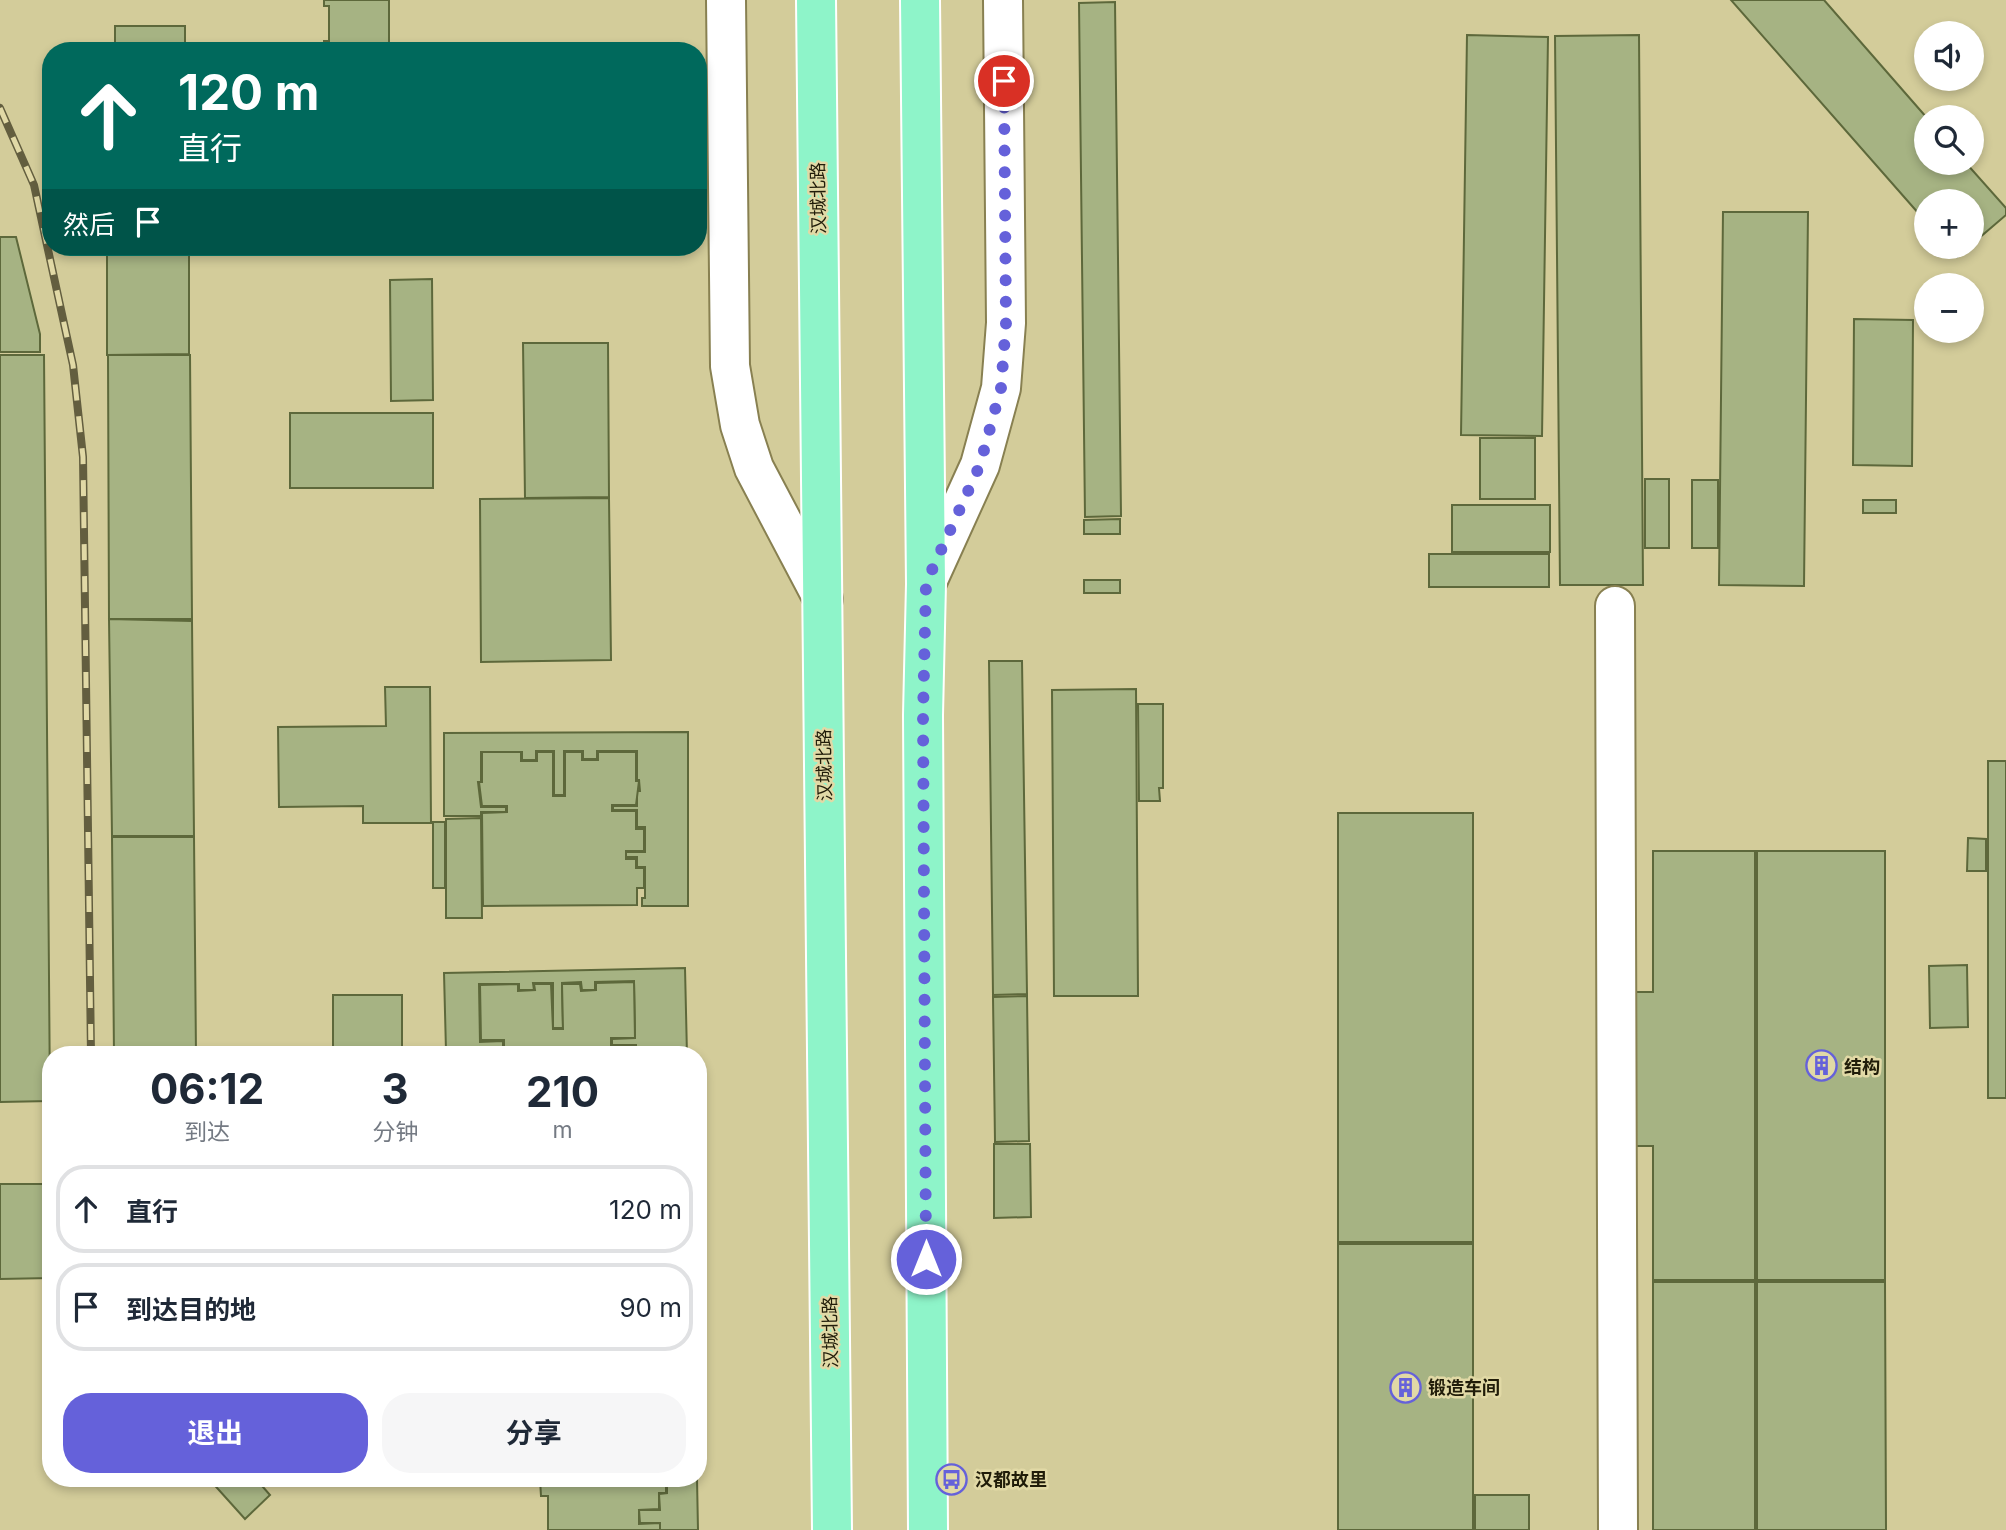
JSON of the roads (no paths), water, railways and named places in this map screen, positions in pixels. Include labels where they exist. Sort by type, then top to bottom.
[{"type":"main road","name":"汉城北路","points":[[816,0],[832,1530]]},
{"type":"main road","points":[[920,0],[926,583],[923,715],[928,1530]]},
{"type":"street","points":[[726,0],[730,366],[740,425],[754,468],[823,599]]},
{"type":"street","points":[[926,583],[980,465],[1001,388],[1006,323],[1003,0]]},
{"type":"street","points":[[1615,606],[1618,1530]]},
{"type":"railway","points":[[0,108],[34,185],[42,222]]},
{"type":"railway","points":[[49,256],[73,365],[83,457],[91,1046]]},
{"type":"place","name":"结构","points":[[1821,1066]]},
{"type":"place","name":"锻造车间","points":[[1405,1387]]},
{"type":"place","name":"汉都故里","points":[[952,1479]]}]
